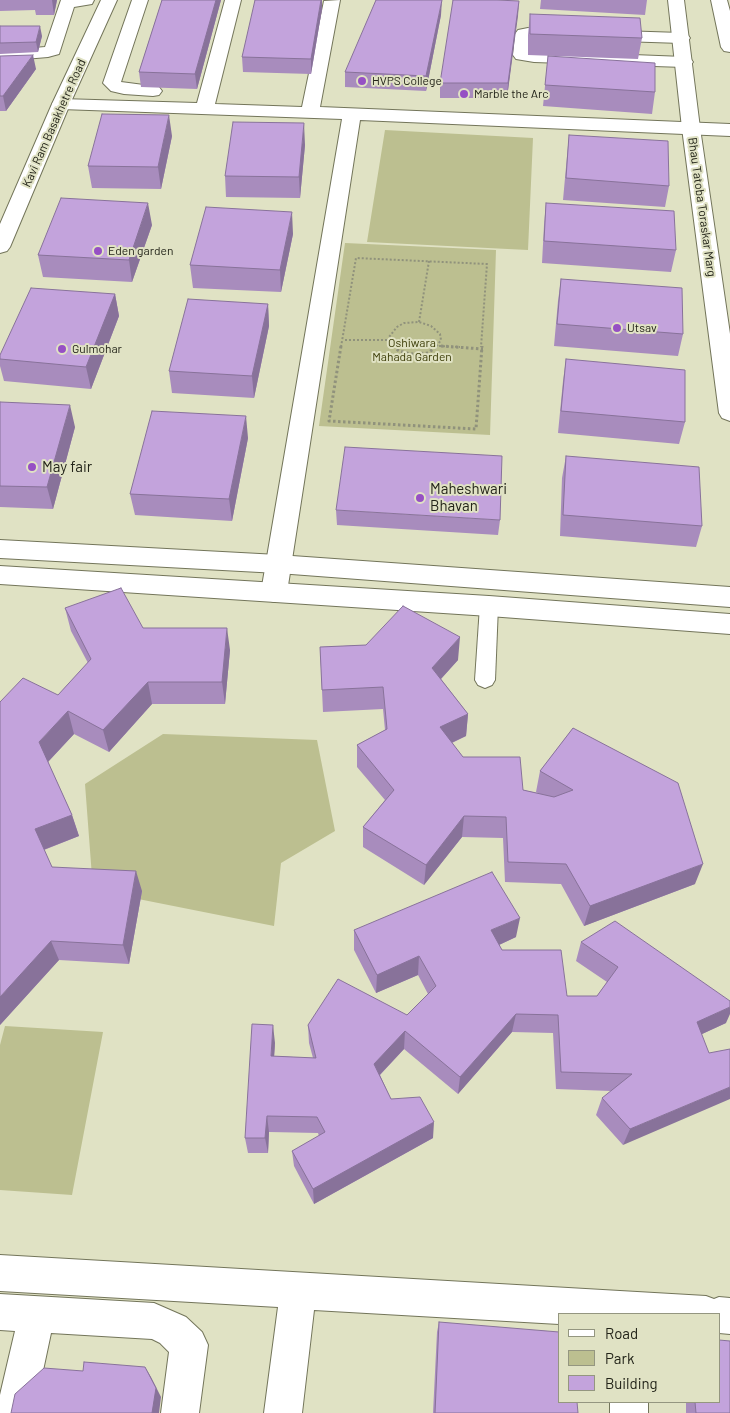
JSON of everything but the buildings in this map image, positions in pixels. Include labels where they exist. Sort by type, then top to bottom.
[{"type":"street","points":[[0,56],[53,50],[67,3],[86,0]]},
{"type":"street","name":"Kavi Ram Basakhetre Road","points":[[0,247],[61,104],[109,0]]},
{"type":"street","points":[[140,0],[112,83],[116,87],[310,112],[730,130]]},
{"type":"street","points":[[207,100],[233,0]]},
{"type":"street","points":[[310,112],[332,0]]},
{"type":"street","name":"Bhau Tatoba Toraskar Marg","points":[[676,0],[691,128],[730,413]]},
{"type":"street","points":[[719,0],[730,47]]},
{"type":"street","points":[[681,38],[528,33],[523,36],[522,55],[534,58],[684,62]]},
{"type":"street","points":[[61,104],[207,100]]},
{"type":"street","points":[[274,592],[352,114]]},
{"type":"street","points":[[0,549],[278,564],[730,597]]},
{"type":"street","points":[[0,575],[489,606],[730,624]]},
{"type":"street","points":[[0,1274],[666,1313]]},
{"type":"street","points":[[283,1413],[298,1291]]},
{"type":"street","points":[[0,1312],[154,1321],[173,1330],[189,1345],[180,1413]]},
{"type":"street","points":[[15,1413],[37,1314]]},
{"type":"lane","points":[[485,680],[489,606]]},
{"type":"path","points":[[356,258],[487,264],[483,350],[476,429],[329,421],[343,340],[356,258]]},
{"type":"path","points":[[419,322],[429,261]]},
{"type":"path","points":[[439,346],[441,339],[436,329],[426,323],[419,322],[404,323],[397,327],[392,331],[389,340],[399,351],[411,354],[428,353],[439,346],[483,350]]},
{"type":"path","points":[[343,340],[389,340]]},
{"type":"green space","points":[[385,130],[533,138],[528,250],[367,242]]},
{"type":"green space","name":"Oshiwara Mahada Garden","points":[[345,243],[496,250],[490,435],[319,426]]},
{"type":"green space","points":[[163,734],[317,740],[335,831],[281,863],[274,926],[93,890],[85,784]]},
{"type":"green space","points":[[5,1026],[103,1032],[72,1195],[0,1190],[0,1045]]},
{"type":"place","name":"HVPS College","points":[[362,81]]},
{"type":"place","name":"Marble the Arc","points":[[464,94]]},
{"type":"place","name":"Eden garden","points":[[98,251]]},
{"type":"place","name":"Utsav","points":[[617,328]]},
{"type":"place","name":"Gulmohar","points":[[62,349]]},
{"type":"place","name":"May fair","points":[[32,467]]},
{"type":"place","name":"Maheshwari Bhavan","points":[[420,498]]}]
